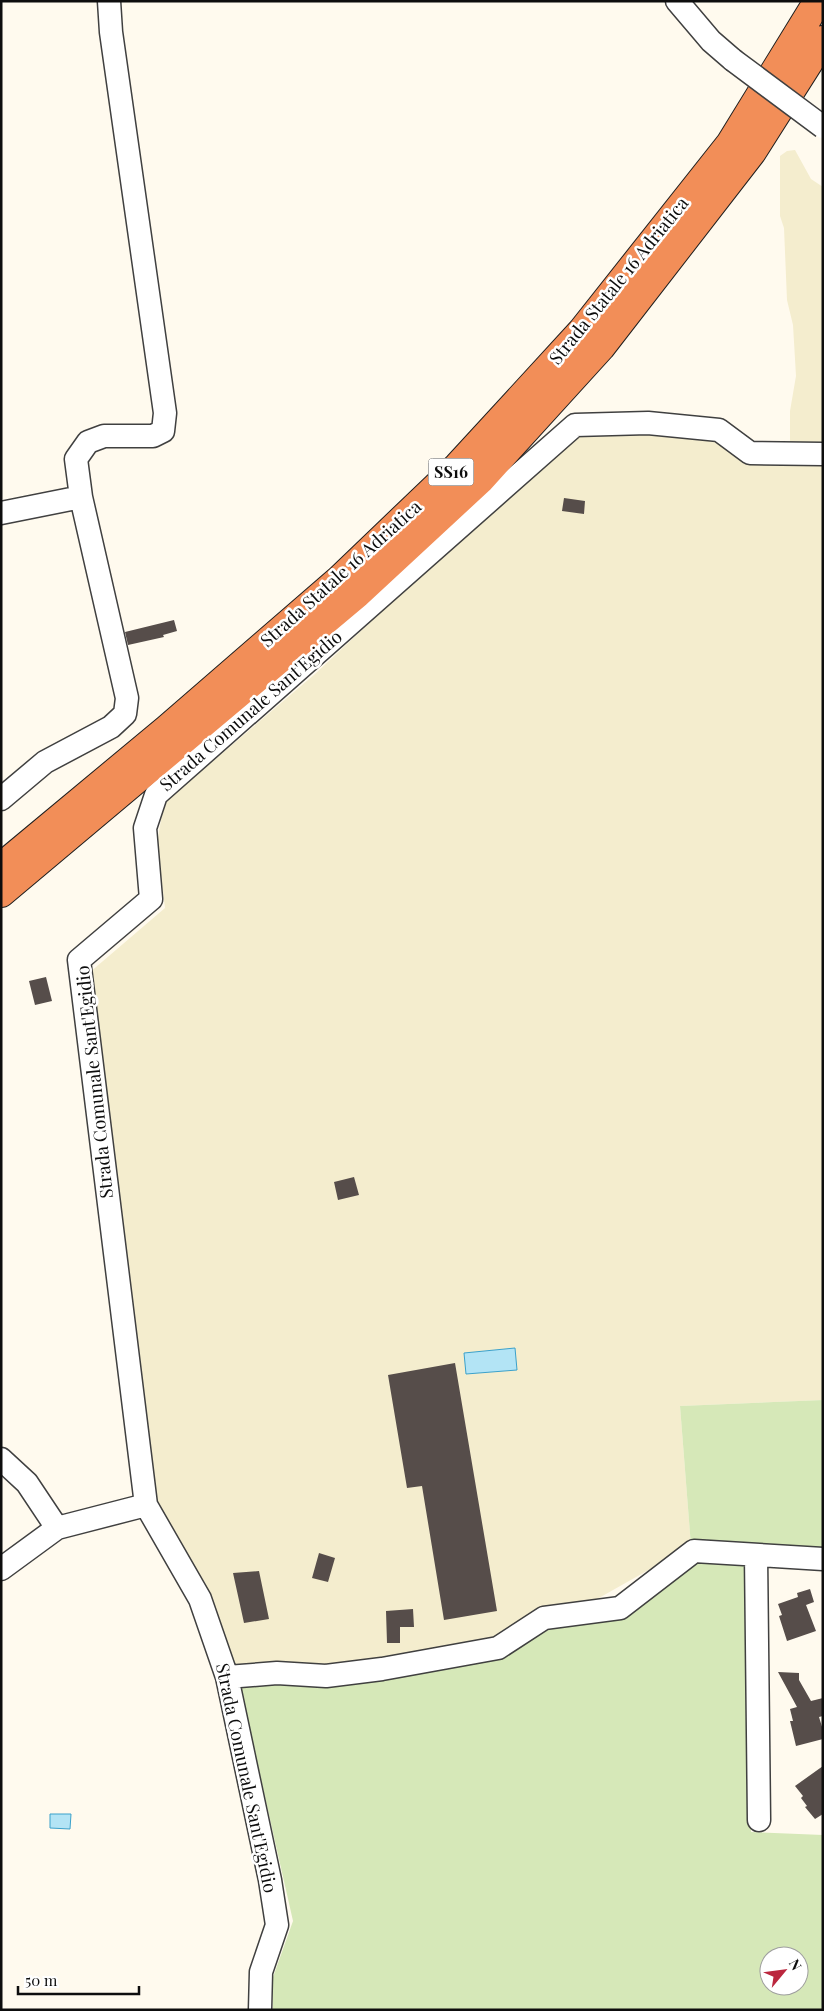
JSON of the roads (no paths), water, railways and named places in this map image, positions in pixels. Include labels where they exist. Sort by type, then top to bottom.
[{"type":"highway","name":"Strada Statale 16 Adriatica","points":[[1,867],[167,729],[340,579],[458,466],[582,332],[730,144],[818,1]]},
{"type":"highway","name":"Strada Statale 16 Adriatica","points":[[1,893],[357,594],[480,480],[613,332],[752,152],[823,40]]},
{"type":"street","points":[[1,800],[45,762],[111,727],[125,714],[126,698],[81,496],[76,459],[88,442],[104,436],[153,436],[163,430],[165,413],[111,32],[109,1]]},
{"type":"street","points":[[677,1],[711,42],[823,127]]},
{"type":"street","name":"Strada Comunale Sant'Egidio","points":[[260,2010],[261,1972],[277,1925],[270,1880],[227,1677],[200,1600],[146,1505],[79,960],[151,899],[145,828],[156,795],[576,425],[648,423],[719,430],[750,453],[823,454]]},
{"type":"street","points":[[1,513],[81,496]]},
{"type":"street","points":[[1,1459],[27,1482],[57,1528]]},
{"type":"street","points":[[1,1569],[57,1528],[146,1505]]},
{"type":"street","points":[[227,1677],[277,1673],[326,1676],[382,1669],[498,1648],[544,1618],[620,1608],[694,1551],[823,1559]]},
{"type":"street","points":[[756,1555],[759,1820]]},
{"type":"water","points":[[515,1348],[517,1370],[466,1374],[464,1353]]},
{"type":"water","points":[[50,1814],[71,1814],[70,1829],[50,1828]]}]
